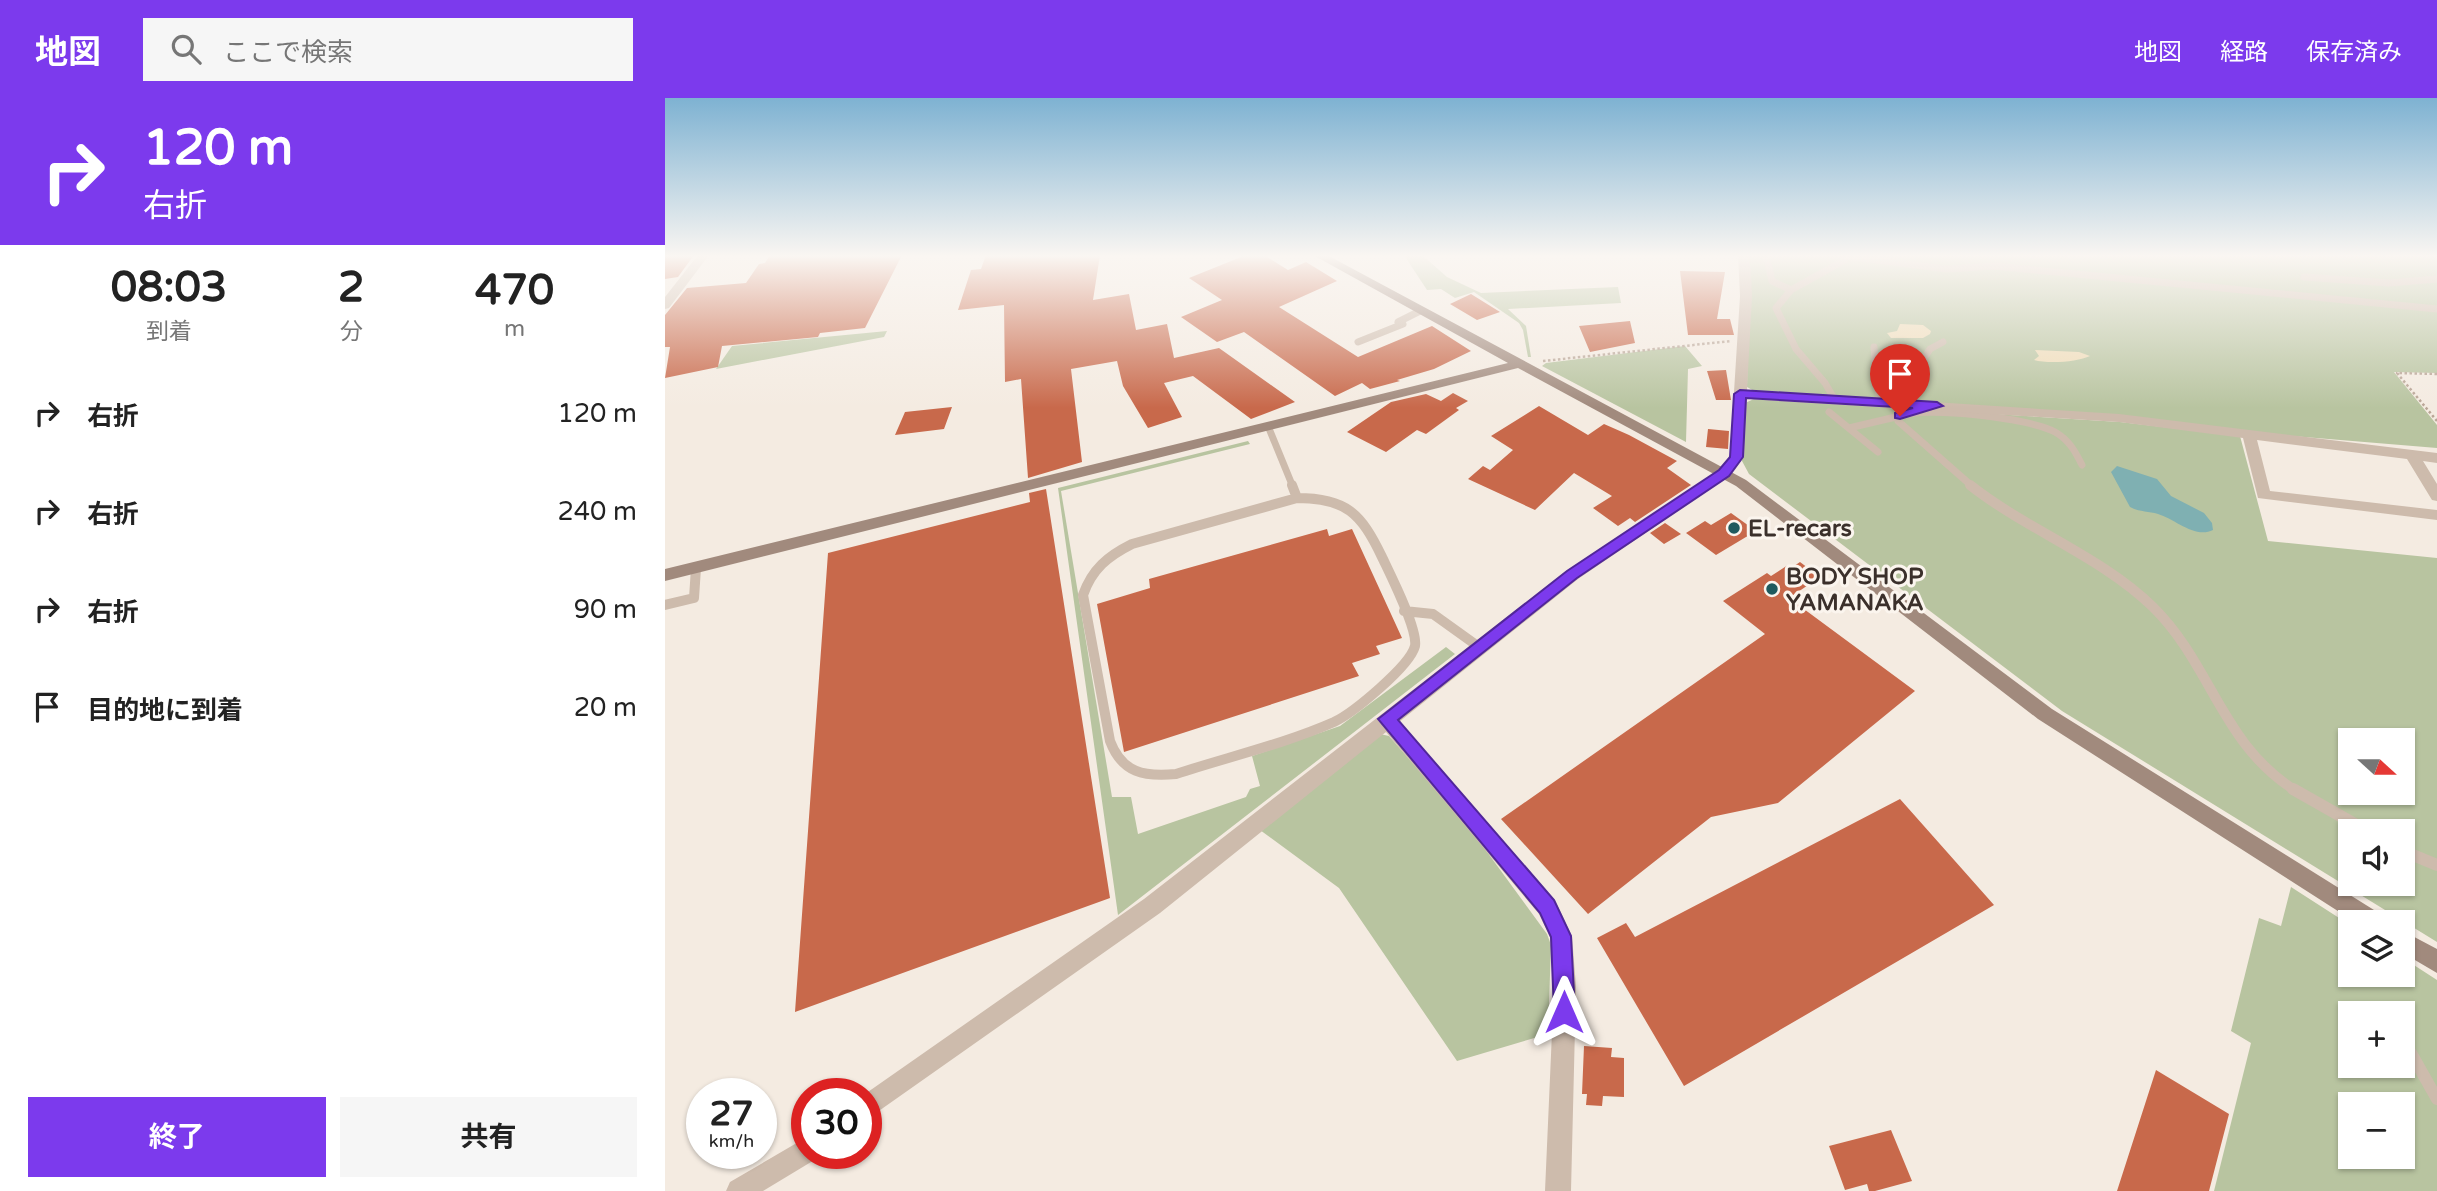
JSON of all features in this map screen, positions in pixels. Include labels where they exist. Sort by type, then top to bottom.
[{"type":"street","points":[[1411,306],[1724,473],[1795,522],[2045,714],[2355,910]]},
{"type":"street","points":[[882,1097],[1152,906],[1572,575],[1724,473],[1737,457],[1745,306]]},
{"type":"street","points":[[665,575],[1518,364]]},
{"type":"street","points":[[1740,394],[1832,406],[1881,403],[2119,418],[2437,458]]},
{"type":"street","points":[[2249,435],[2263,495],[2437,515]]},
{"type":"street","points":[[2411,455],[2437,496]]},
{"type":"street","points":[[1387,719],[1547,907],[1561,936],[1565,987],[1558,1191]]},
{"type":"street","points":[[2415,948],[2437,962]]},
{"type":"street","points":[[739,1191],[791,1160]]},
{"type":"lane","points":[[1778,306],[1776,308],[1788,335],[1806,363],[1822,376],[1832,406],[1849,428],[1878,452]]},
{"type":"lane","points":[[2406,306],[2437,309]]},
{"type":"lane","points":[[1358,342],[1403,324],[1398,321],[1420,311]]},
{"type":"lane","points":[[1877,387],[1917,369],[1930,349],[1944,342]]},
{"type":"lane","points":[[1874,347],[1881,403]]},
{"type":"lane","points":[[1849,428],[1937,406]]},
{"type":"lane","points":[[1902,415],[2022,419],[2069,443],[2078,451],[2082,465]]},
{"type":"lane","points":[[1902,415],[1898,421],[1939,461],[2024,523],[2127,585],[2154,607],[2197,663],[2249,753],[2279,778],[2347,819]]},
{"type":"lane","points":[[1268,426],[1297,498]]},
{"type":"lane","points":[[1297,498],[1334,501],[1345,506],[1364,523],[1413,631],[1415,646],[1409,660],[1393,680],[1336,721],[1176,774],[1153,776],[1131,769],[1116,757],[1083,595],[1088,577],[1114,552],[1132,544],[1297,498]]},
{"type":"lane","points":[[665,606],[694,598],[696,568]]},
{"type":"lane","points":[[1404,611],[1433,614],[1479,646]]},
{"type":"lane","points":[[2415,856],[2437,865]]},
{"type":"lane","points":[[2415,1061],[2437,1099]]},
{"type":"path","points":[[1518,364],[1684,344],[1743,341]]},
{"type":"path","points":[[2437,374],[2397,373],[2437,421]]},
{"type":"green space","points":[[1494,306],[1564,306],[1508,309],[1526,326],[1531,357],[1528,357],[1519,323]]},
{"type":"green space","points":[[1748,306],[2437,306],[2437,373],[2394,372],[2437,425],[2437,448],[1754,391],[1747,387]]},
{"type":"green space","points":[[887,331],[884,337],[716,369],[732,346]]},
{"type":"green space","points":[[1685,346],[1702,366],[1688,369],[1686,442],[1542,366],[1546,363]]},
{"type":"green space","points":[[1754,399],[2120,422],[2240,436],[2268,541],[2437,558],[2437,942],[2415,928],[2415,910],[2385,910],[2362,896],[2415,896],[2415,819],[2338,819],[2338,881],[2062,711],[1749,474],[1742,461],[1745,403]]},
{"type":"green space","points":[[1248,441],[1250,444],[1061,491],[1112,797],[1131,797],[1138,834],[1246,797],[1250,789],[1260,786],[1252,756],[1340,726],[1446,647],[1455,654],[1118,915],[1058,488]]},
{"type":"green space","points":[[1380,734],[1389,736],[1474,834],[1547,934],[1551,945],[1548,1034],[1457,1061],[1339,888],[1260,830]]},
{"type":"green space","points":[[2291,887],[2338,917],[2338,987],[2415,987],[2415,966],[2437,980],[2437,1191],[2214,1191],[2251,1043],[2231,1031],[2259,918],[2281,926]]},
{"type":"sand","points":[[1900,324],[1923,325],[1931,331],[1923,338],[1891,338],[1887,333],[1897,331]]},
{"type":"sand","points":[[2035,350],[2079,352],[2090,356],[2071,361],[2040,361],[2034,360],[2039,356]]},
{"type":"water","points":[[2117,466],[2157,479],[2171,496],[2204,513],[2212,523],[2213,530],[2199,532],[2165,516],[2130,507],[2111,472]]},
{"type":"building","points":[[672,306],[876,306],[865,328],[820,333],[818,337],[722,346],[718,367],[665,378],[670,347],[665,347],[665,315]]},
{"type":"building","points":[[959,306],[995,306],[958,310]]},
{"type":"building","points":[[1004,306],[1131,306],[1136,330],[1167,324],[1174,358],[1219,348],[1295,402],[1251,419],[1193,376],[1164,383],[1182,417],[1148,428],[1123,386],[1117,361],[1071,369],[1082,462],[1028,478],[1021,379],[1005,382]]},
{"type":"building","points":[[1208,306],[1281,306],[1279,307],[1358,357],[1432,326],[1471,351],[1434,369],[1397,380],[1400,381],[1370,389],[1362,383],[1335,396],[1244,332],[1217,342],[1181,317]]},
{"type":"building","points":[[1453,306],[1490,306],[1500,312],[1477,320]]},
{"type":"building","points":[[1684,306],[1719,306],[1717,319],[1730,319],[1734,335],[1688,335]]},
{"type":"building","points":[[1630,321],[1635,343],[1590,352],[1579,326]]},
{"type":"building","points":[[1726,370],[1731,400],[1716,400],[1707,371]]},
{"type":"building","points":[[1453,393],[1468,401],[1426,434],[1417,430],[1386,452],[1347,432],[1391,402],[1426,394],[1441,401]]},
{"type":"building","points":[[1539,406],[1588,435],[1604,424],[1629,435],[1677,461],[1667,468],[1691,485],[1635,522],[1630,518],[1618,526],[1593,508],[1612,496],[1574,473],[1535,510],[1468,479],[1483,466],[1490,470],[1513,450],[1491,436]]},
{"type":"building","points":[[952,407],[944,429],[895,435],[905,412]]},
{"type":"building","points":[[1708,429],[1729,431],[1728,449],[1706,447]]},
{"type":"building","points":[[1046,489],[1110,898],[795,1012],[828,553],[1030,502],[1029,493]]},
{"type":"building","points":[[1731,513],[1756,531],[1716,555],[1686,533],[1705,521],[1711,525]]},
{"type":"building","points":[[1665,523],[1681,534],[1664,544],[1650,533]]},
{"type":"building","points":[[1327,529],[1329,536],[1352,529],[1402,638],[1376,646],[1380,654],[1352,663],[1359,676],[1124,752],[1097,604],[1150,588],[1149,579]]},
{"type":"building","points":[[1800,562],[1820,577],[1789,598],[1915,691],[1778,803],[1711,817],[1588,914],[1501,819],[1765,634],[1723,601],[1767,573],[1771,576],[1788,565],[1791,568]]},
{"type":"building","points":[[1900,799],[1994,905],[1684,1086],[1597,938],[1626,923],[1635,937]]},
{"type":"building","points":[[1584,1046],[1612,1048],[1611,1057],[1624,1058],[1624,1097],[1603,1096],[1602,1106],[1586,1105],[1587,1094],[1582,1094]]},
{"type":"building","points":[[2156,1070],[2229,1114],[2209,1191],[2117,1191]]},
{"type":"building","points":[[1891,1130],[1912,1181],[1875,1191],[1869,1191],[1867,1184],[1845,1190],[1829,1146]]},
{"type":"place","name":"EL-recars","points":[[1734,528]]},
{"type":"place","name":"BODY SHOP YAMANAKA","points":[[1772,589]]},
{"type":"route","points":[[1564,1012],[1561,936],[1547,907],[1387,719],[1572,575],[1724,473],[1737,457],[1740,394],[1937,406],[1900,416]]}]
